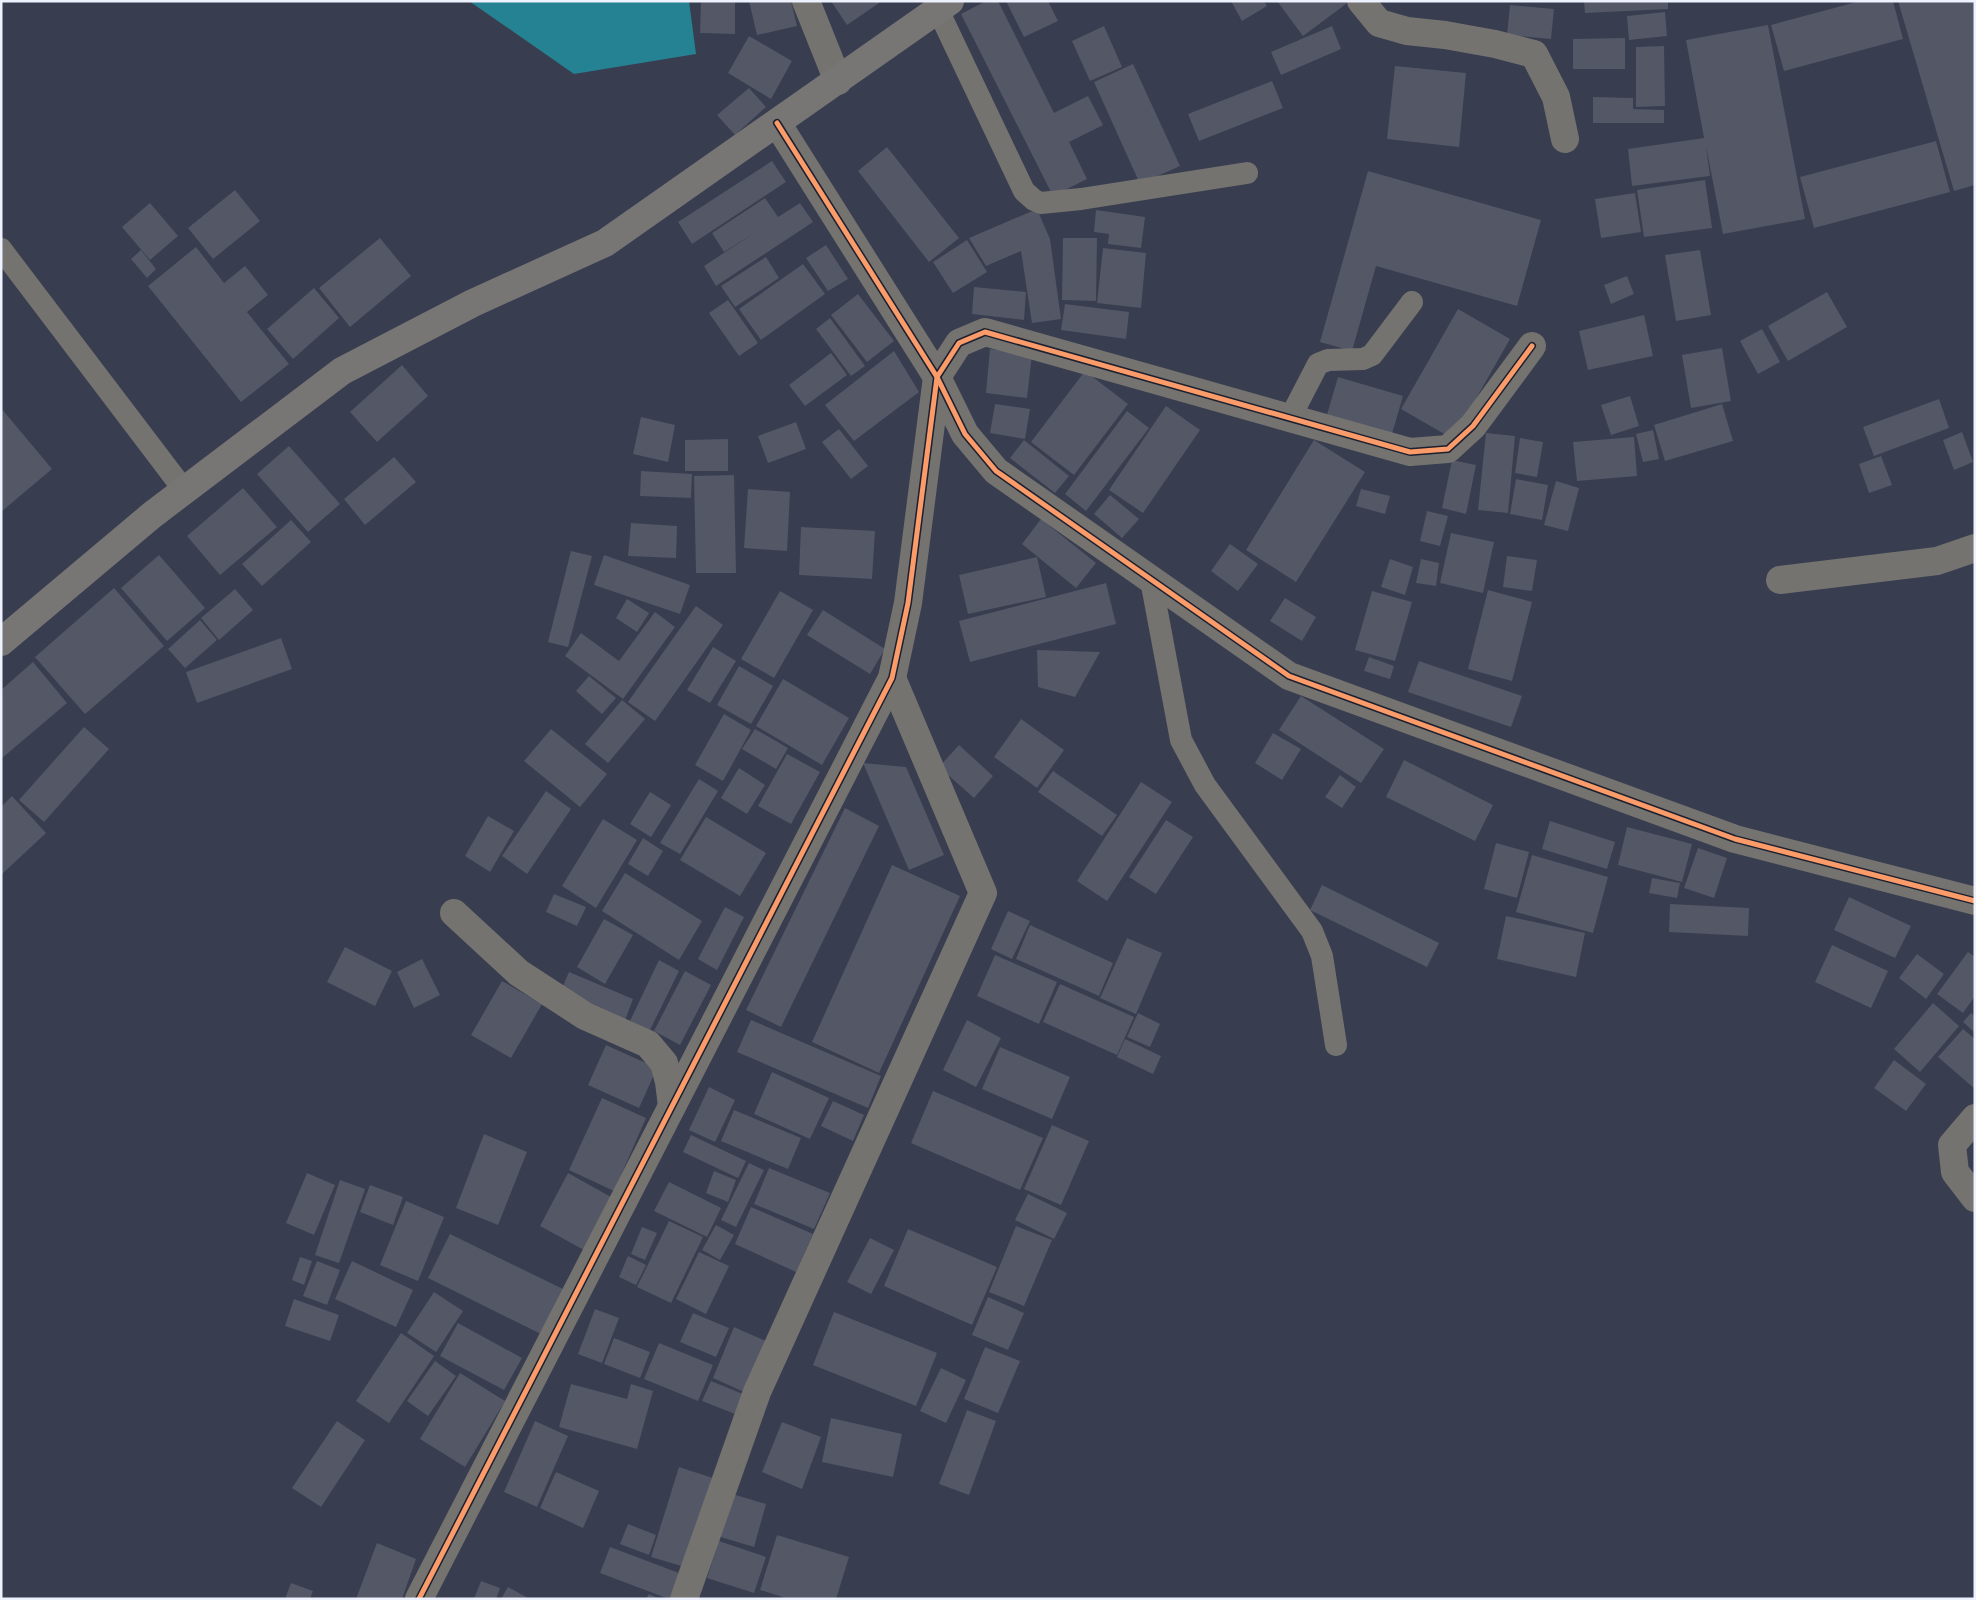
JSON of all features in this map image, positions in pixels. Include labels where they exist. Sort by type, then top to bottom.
[{"type":"main road","points":[[1,642],[152,515],[342,370],[473,303],[606,243],[944,6]]},
{"type":"street","points":[[806,1],[838,82]]},
{"type":"street","points":[[1361,1],[1379,23],[1407,31],[1445,35],[1495,44],[1534,54],[1556,97],[1565,138]]},
{"type":"street","points":[[776,123],[937,377],[965,434],[996,471],[1289,676],[1735,839],[1975,901]]},
{"type":"street","points":[[419,1599],[892,678],[908,603],[937,377],[959,343],[985,332],[1410,452],[1448,449],[1473,426],[1532,346]]},
{"type":"street","points":[[1780,580],[1937,561],[1975,548]]},
{"type":"street","points":[[684,1599],[757,1392],[982,893],[892,678]]},
{"type":"street","points":[[454,914],[519,973],[585,1016],[648,1044],[664,1063],[670,1082],[672,1106]]},
{"type":"street","points":[[1975,1118],[1952,1145],[1955,1172],[1975,1198]]},
{"type":"lane","points":[[944,6],[1024,191],[1034,200],[1041,203],[1081,199],[1247,172]]},
{"type":"lane","points":[[1,249],[184,490]]},
{"type":"lane","points":[[1290,418],[1318,364],[1328,360],[1363,359],[1372,355],[1412,302]]},
{"type":"lane","points":[[1152,580],[1182,740],[1205,785],[1312,931],[1322,956],[1336,1045]]},
{"type":"water","points":[[469,1],[689,1],[696,54],[574,74]]},
{"type":"building","points":[[701,1],[735,1],[735,34],[700,33]]},
{"type":"building","points":[[749,1],[791,1],[797,26],[757,35]]},
{"type":"building","points":[[831,1],[882,1],[847,25]]},
{"type":"building","points":[[986,1],[998,1],[1054,113],[1088,96],[1103,125],[1069,142],[1087,179],[1053,196],[961,14]]},
{"type":"building","points":[[1006,1],[1048,1],[1058,21],[1024,37]]},
{"type":"building","points":[[1231,1],[1264,1],[1267,6],[1242,21]]},
{"type":"building","points":[[1277,1],[1350,1],[1303,36]]},
{"type":"building","points":[[1584,1],[1668,1],[1668,9],[1585,13]]},
{"type":"building","points":[[1860,1],[1893,1],[1903,39],[1784,71],[1771,25]]},
{"type":"building","points":[[1898,1],[1975,1],[1975,185],[1954,191]]},
{"type":"building","points":[[1510,5],[1554,9],[1551,39],[1507,35]]},
{"type":"building","points":[[1665,12],[1667,36],[1629,40],[1627,16]]},
{"type":"building","points":[[1768,25],[1805,219],[1723,234],[1706,146],[1710,176],[1632,186],[1628,149],[1704,138],[1686,40]]},
{"type":"building","points":[[1104,26],[1122,67],[1090,81],[1072,41]]},
{"type":"building","points":[[1332,26],[1341,49],[1281,75],[1271,52]]},
{"type":"building","points":[[749,36],[792,61],[771,99],[728,73]]},
{"type":"building","points":[[1625,38],[1625,69],[1573,69],[1573,39]]},
{"type":"building","points":[[1664,46],[1665,106],[1636,107],[1636,47]]},
{"type":"building","points":[[1133,64],[1180,166],[1140,184],[1094,82]]},
{"type":"building","points":[[1395,66],[1466,73],[1459,147],[1387,139]]},
{"type":"building","points":[[1272,81],[1283,108],[1199,141],[1188,114]]},
{"type":"building","points":[[749,88],[766,107],[735,135],[717,115]]},
{"type":"building","points":[[1593,97],[1633,98],[1633,109],[1664,110],[1664,123],[1593,123]]},
{"type":"building","points":[[1936,141],[1950,192],[1814,228],[1800,177]]},
{"type":"building","points":[[887,147],[959,238],[929,262],[858,171]]},
{"type":"building","points":[[772,161],[786,182],[692,244],[678,222]]},
{"type":"building","points":[[1368,171],[1541,220],[1517,306],[1376,266],[1352,351],[1320,342]]},
{"type":"building","points":[[1705,180],[1712,228],[1644,237],[1637,190]]},
{"type":"building","points":[[235,190],[260,221],[213,259],[188,228]]},
{"type":"building","points":[[1635,193],[1641,232],[1601,238],[1595,199]]},
{"type":"building","points":[[765,198],[778,217],[800,203],[813,222],[716,286],[704,266],[757,231],[724,252],[712,233]]},
{"type":"building","points":[[150,203],[178,236],[150,260],[122,227]]},
{"type":"building","points":[[1037,209],[1050,239],[1061,319],[1032,323],[1021,251],[986,266],[969,238]]},
{"type":"building","points":[[1096,210],[1145,217],[1141,248],[1108,244],[1109,234],[1094,232]]},
{"type":"building","points":[[380,238],[411,276],[350,327],[319,288]]},
{"type":"building","points":[[1063,238],[1097,238],[1096,301],[1062,300]]},
{"type":"building","points":[[967,240],[987,272],[953,293],[933,262]]},
{"type":"building","points":[[826,245],[848,279],[828,291],[806,258]]},
{"type":"building","points":[[196,247],[224,283],[245,266],[268,295],[247,312],[289,364],[241,402],[148,286]]},
{"type":"building","points":[[1103,248],[1146,253],[1141,308],[1097,303]]},
{"type":"building","points":[[141,250],[156,269],[147,278],[131,259]]},
{"type":"building","points":[[1700,250],[1711,315],[1676,321],[1665,255]]},
{"type":"building","points":[[766,257],[779,278],[735,307],[721,286]]},
{"type":"building","points":[[803,264],[825,294],[761,340],[739,309]]},
{"type":"building","points":[[1627,276],[1634,294],[1611,304],[1604,285]]},
{"type":"building","points":[[974,287],[1026,292],[1024,320],[972,314]]},
{"type":"building","points":[[314,288],[339,318],[293,359],[267,329]]},
{"type":"building","points":[[1827,292],[1847,327],[1788,361],[1768,326]]},
{"type":"building","points":[[858,294],[894,341],[867,362],[831,315]]},
{"type":"building","points":[[728,300],[758,343],[739,356],[709,313]]},
{"type":"building","points":[[1065,304],[1129,312],[1126,339],[1061,330]]},
{"type":"building","points":[[1458,309],[1510,339],[1453,439],[1401,409]]},
{"type":"building","points":[[1644,315],[1653,356],[1588,370],[1579,331]]},
{"type":"building","points":[[830,318],[865,366],[851,376],[816,329]]},
{"type":"building","points":[[1762,329],[1780,362],[1758,374],[1740,341]]},
{"type":"building","points":[[1722,348],[1731,401],[1691,408],[1682,355]]},
{"type":"building","points":[[990,349],[1032,354],[1027,398],[986,393]]},
{"type":"building","points":[[894,351],[919,392],[854,441],[825,405]]},
{"type":"building","points":[[831,353],[847,375],[805,406],[789,385]]},
{"type":"building","points":[[402,365],[428,396],[377,442],[350,412]]},
{"type":"building","points":[[1085,371],[1128,404],[1074,475],[1031,442]]},
{"type":"building","points":[[1338,377],[1403,396],[1391,437],[1326,418]]},
{"type":"building","points":[[1630,396],[1639,426],[1611,435],[1601,405]]},
{"type":"building","points":[[1939,399],[1949,428],[1874,456],[1863,427]]},
{"type":"building","points":[[995,404],[1030,409],[1025,439],[990,433]]},
{"type":"building","points":[[1722,404],[1733,441],[1665,461],[1654,425]]},
{"type":"building","points":[[1166,406],[1200,430],[1143,513],[1109,490]]},
{"type":"building","points":[[1,408],[52,469],[1,512]]},
{"type":"building","points":[[1127,411],[1149,428],[1086,511],[1065,494]]},
{"type":"building","points":[[641,417],[675,425],[668,462],[633,454]]},
{"type":"building","points":[[796,422],[806,449],[768,463],[758,436]]},
{"type":"building","points":[[839,429],[868,466],[851,479],[822,442]]},
{"type":"building","points":[[1653,430],[1659,459],[1643,462],[1636,434]]},
{"type":"building","points":[[1962,432],[1973,462],[1954,470],[1943,440]]},
{"type":"building","points":[[1486,433],[1515,436],[1508,513],[1478,510]]},
{"type":"building","points":[[1634,437],[1637,476],[1577,481],[1573,442]]},
{"type":"building","points":[[1520,438],[1543,442],[1537,477],[1515,473]]},
{"type":"building","points":[[728,439],[728,471],[685,471],[685,440]]},
{"type":"building","points":[[1024,440],[1069,476],[1055,493],[1010,458]]},
{"type":"building","points":[[1314,440],[1365,472],[1296,582],[1246,550]]},
{"type":"building","points":[[289,446],[340,504],[308,532],[257,474]]},
{"type":"building","points":[[1881,456],[1892,485],[1869,493],[1859,464]]},
{"type":"building","points":[[394,457],[416,482],[365,525],[344,499]]},
{"type":"building","points":[[1452,460],[1476,465],[1466,514],[1442,508]]},
{"type":"building","points":[[641,471],[692,474],[691,498],[640,496]]},
{"type":"building","points":[[734,475],[736,573],[696,573],[694,476]]},
{"type":"building","points":[[1516,479],[1548,485],[1542,520],[1510,514]]},
{"type":"building","points":[[1556,481],[1579,488],[1568,531],[1544,525]]},
{"type":"building","points":[[243,488],[277,527],[220,575],[187,536]]},
{"type":"building","points":[[748,489],[790,492],[787,551],[744,548]]},
{"type":"building","points":[[1361,489],[1390,496],[1385,514],[1356,506]]},
{"type":"building","points":[[1110,495],[1139,519],[1122,538],[1094,514]]},
{"type":"building","points":[[1427,511],[1448,516],[1440,546],[1420,541]]},
{"type":"building","points":[[1041,519],[1096,563],[1076,588],[1022,544]]},
{"type":"building","points":[[291,520],[311,542],[262,586],[242,564]]},
{"type":"building","points":[[631,523],[677,526],[676,558],[628,556]]},
{"type":"building","points":[[801,527],[875,531],[872,579],[799,575]]},
{"type":"building","points":[[1451,533],[1494,542],[1483,593],[1440,583]]},
{"type":"building","points":[[1230,544],[1258,564],[1238,591],[1211,571]]},
{"type":"building","points":[[571,551],[592,556],[568,647],[548,642]]},
{"type":"building","points":[[159,555],[205,608],[167,641],[121,588]]},
{"type":"building","points":[[604,555],[690,585],[680,614],[594,585]]},
{"type":"building","points":[[1507,556],[1537,560],[1532,591],[1503,587]]},
{"type":"building","points":[[1037,557],[1046,597],[968,614],[959,575]]},
{"type":"building","points":[[1390,559],[1413,567],[1405,595],[1381,587]]},
{"type":"building","points":[[1421,559],[1439,563],[1436,586],[1416,583]]},
{"type":"building","points":[[1106,583],[1116,624],[970,662],[959,621]]},
{"type":"building","points":[[114,588],[164,646],[85,714],[35,657]]},
{"type":"building","points":[[235,589],[253,610],[219,640],[201,618]]},
{"type":"building","points":[[1488,590],[1532,602],[1512,681],[1468,669]]},
{"type":"building","points":[[780,591],[813,610],[774,678],[741,659]]},
{"type":"building","points":[[1372,591],[1412,602],[1395,661],[1355,650]]},
{"type":"building","points":[[1285,598],[1316,617],[1302,641],[1270,621]]},
{"type":"building","points":[[627,599],[649,613],[637,632],[616,618]]},
{"type":"building","points":[[696,606],[723,625],[655,721],[628,702]]},
{"type":"building","points":[[823,610],[885,649],[870,674],[807,635]]},
{"type":"building","points":[[655,612],[675,627],[623,699],[565,656],[581,633],[619,661]]},
{"type":"building","points":[[200,620],[217,640],[185,668],[168,649]]},
{"type":"building","points":[[281,638],[292,669],[197,703],[186,672]]},
{"type":"building","points":[[713,647],[736,661],[710,703],[687,690]]},
{"type":"building","points":[[1037,650],[1100,652],[1075,697],[1038,687]]},
{"type":"building","points":[[1369,657],[1394,666],[1390,679],[1364,671]]},
{"type":"building","points":[[1419,661],[1522,696],[1511,727],[1408,692]]},
{"type":"building","points":[[33,662],[67,703],[1,759],[1,690]]},
{"type":"building","points":[[739,666],[773,686],[751,724],[717,705]]},
{"type":"building","points":[[589,676],[616,698],[602,714],[576,691]]},
{"type":"building","points":[[783,679],[849,718],[822,765],[756,726]]},
{"type":"building","points":[[1301,696],[1384,749],[1361,783],[1279,730]]},
{"type":"building","points":[[622,700],[645,719],[608,763],[585,744]]},
{"type":"building","points":[[724,714],[751,730],[723,781],[695,765]]},
{"type":"building","points":[[1021,719],[1064,750],[1037,788],[994,757]]},
{"type":"building","points":[[84,727],[109,749],[44,822],[19,800]]},
{"type":"building","points":[[551,729],[607,774],[580,807],[524,761]]},
{"type":"building","points":[[755,729],[788,748],[776,769],[742,749]]},
{"type":"building","points":[[1273,733],[1301,749],[1282,780],[1255,763]]},
{"type":"building","points":[[959,745],[993,776],[974,798],[939,767]]},
{"type":"building","points":[[787,754],[820,772],[791,824],[758,806]]},
{"type":"building","points":[[1404,760],[1493,805],[1475,841],[1386,797]]},
{"type":"building","points":[[863,763],[906,767],[944,855],[909,870]]},
{"type":"building","points":[[739,768],[765,785],[747,814],[721,798]]},
{"type":"building","points":[[1053,771],[1117,815],[1102,836],[1038,792]]},
{"type":"building","points":[[1340,775],[1356,787],[1342,808],[1325,797]]},
{"type":"building","points":[[699,779],[718,791],[680,854],[660,843]]},
{"type":"building","points":[[1141,782],[1172,802],[1107,901],[1077,881]]},
{"type":"building","points":[[546,791],[571,809],[527,874],[502,856]]},
{"type":"building","points":[[650,792],[671,805],[651,837],[630,824]]},
{"type":"building","points":[[12,796],[46,833],[1,875],[1,807]]},
{"type":"building","points":[[845,808],[879,826],[781,1027],[746,1010]]},
{"type":"building","points":[[488,816],[514,831],[490,872],[465,856]]},
{"type":"building","points":[[706,817],[766,853],[740,896],[680,860]]},
{"type":"building","points":[[603,819],[637,840],[596,908],[562,886]]},
{"type":"building","points":[[1166,820],[1193,837],[1156,894],[1129,877]]},
{"type":"building","points":[[1550,821],[1615,842],[1607,869],[1542,849]]},
{"type":"building","points":[[1627,827],[1692,844],[1682,882],[1618,865]]},
{"type":"building","points":[[643,838],[663,851],[648,876],[628,864]]},
{"type":"building","points":[[1496,843],[1529,852],[1517,898],[1484,889]]},
{"type":"building","points":[[1698,848],[1727,858],[1714,898],[1684,888]]},
{"type":"building","points":[[1532,855],[1608,877],[1593,933],[1516,912]]},
{"type":"building","points":[[892,865],[960,896],[879,1073],[812,1042]]},
{"type":"building","points":[[625,873],[702,921],[679,960],[602,911]]},
{"type":"building","points":[[1652,878],[1680,883],[1677,898],[1649,893]]},
{"type":"building","points":[[1322,885],[1439,943],[1427,967],[1310,910]]},
{"type":"building","points":[[554,894],[586,907],[577,926],[546,912]]},
{"type":"building","points":[[1849,897],[1911,926],[1895,958],[1834,930]]},
{"type":"building","points":[[1670,904],[1749,908],[1748,936],[1669,932]]},
{"type":"building","points":[[725,907],[744,917],[717,970],[698,959]]},
{"type":"building","points":[[1008,911],[1030,921],[1012,959],[991,949]]},
{"type":"building","points":[[1506,916],[1585,933],[1576,977],[1497,959]]},
{"type":"building","points":[[604,919],[633,935],[605,984],[577,967]]},
{"type":"building","points":[[1030,925],[1113,963],[1099,996],[1016,959]]},
{"type":"building","points":[[1127,938],[1162,953],[1136,1014],[1100,998]]},
{"type":"building","points":[[1832,945],[1888,971],[1871,1008],[1815,982]]},
{"type":"building","points":[[345,947],[392,971],[375,1006],[327,982]]},
{"type":"building","points":[[1968,952],[1975,957],[1975,996],[1963,1013],[1937,994]]},
{"type":"building","points":[[1917,954],[1944,974],[1926,999],[1899,978]]},
{"type":"building","points":[[995,955],[1057,982],[1039,1024],[977,996]]},
{"type":"building","points":[[422,959],[440,995],[414,1008],[397,972]]},
{"type":"building","points":[[659,960],[679,971],[650,1030],[630,1021]]},
{"type":"building","points":[[685,971],[711,985],[680,1045],[654,1031]]},
{"type":"building","points":[[569,972],[633,999],[624,1023],[559,995]]},
{"type":"building","points":[[502,981],[542,1004],[511,1058],[471,1035]]},
{"type":"building","points":[[1060,984],[1134,1017],[1117,1055],[1043,1022]]},
{"type":"building","points":[[1933,1003],[1959,1026],[1920,1072],[1894,1049]]},
{"type":"building","points":[[1138,1013],[1160,1024],[1150,1047],[1127,1037]]},
{"type":"building","points":[[1971,1013],[1975,1016],[1975,1033],[1963,1022]]},
{"type":"building","points":[[751,1020],[881,1076],[868,1108],[737,1052]]},
{"type":"building","points":[[967,1020],[1001,1038],[976,1087],[943,1070]]},
{"type":"building","points":[[1963,1029],[1975,1039],[1975,1089],[1938,1057]]},
{"type":"building","points":[[1125,1039],[1161,1056],[1153,1074],[1117,1057]]},
{"type":"building","points":[[606,1045],[657,1068],[639,1108],[588,1085]]},
{"type":"building","points":[[1000,1047],[1070,1077],[1052,1119],[982,1089]]},
{"type":"building","points":[[1894,1060],[1926,1084],[1906,1111],[1874,1088]]},
{"type":"building","points":[[772,1072],[829,1098],[810,1139],[754,1114]]},
{"type":"building","points":[[709,1087],[735,1100],[715,1142],[689,1130]]},
{"type":"building","points":[[933,1091],[1043,1138],[1020,1190],[911,1143]]},
{"type":"building","points":[[602,1098],[646,1118],[614,1191],[569,1170]]},
{"type":"building","points":[[833,1101],[864,1115],[853,1141],[821,1126]]},
{"type":"building","points":[[734,1110],[801,1138],[788,1169],[721,1141]]},
{"type":"building","points":[[1052,1125],[1089,1141],[1061,1205],[1024,1189]]},
{"type":"building","points":[[484,1134],[527,1152],[498,1225],[456,1208]]},
{"type":"building","points":[[691,1135],[746,1161],[738,1178],[683,1152]]},
{"type":"building","points":[[749,1163],[764,1170],[736,1227],[721,1220]]},
{"type":"building","points":[[769,1168],[830,1193],[814,1229],[754,1204]]},
{"type":"building","points":[[714,1171],[736,1180],[728,1202],[706,1193]]},
{"type":"building","points":[[307,1173],[335,1185],[314,1235],[286,1223]]},
{"type":"building","points":[[568,1173],[611,1197],[584,1250],[540,1226]]},
{"type":"building","points":[[340,1180],[365,1189],[339,1263],[315,1255]]},
{"type":"building","points":[[669,1182],[721,1208],[707,1237],[654,1211]]},
{"type":"building","points":[[370,1185],[403,1197],[393,1225],[360,1212]]},
{"type":"building","points":[[1028,1194],[1067,1213],[1054,1239],[1015,1220]]},
{"type":"building","points":[[406,1201],[444,1217],[418,1281],[380,1265]]},
{"type":"building","points":[[751,1207],[813,1234],[796,1272],[735,1244]]},
{"type":"building","points":[[669,1221],[703,1237],[671,1303],[637,1287]]},
{"type":"building","points":[[716,1225],[734,1235],[720,1260],[702,1250]]},
{"type":"building","points":[[1016,1226],[1052,1240],[1024,1306],[989,1292]]},
{"type":"building","points":[[642,1227],[657,1233],[645,1260],[631,1254]]},
{"type":"building","points":[[908,1229],[997,1267],[972,1325],[884,1286]]},
{"type":"building","points":[[450,1234],[563,1289],[541,1334],[428,1278]]},
{"type":"building","points":[[870,1238],[894,1250],[871,1294],[847,1282]]},
{"type":"building","points":[[699,1252],[729,1266],[706,1314],[676,1299]]},
{"type":"building","points":[[628,1256],[646,1265],[636,1285],[619,1277]]},
{"type":"building","points":[[300,1257],[312,1261],[304,1285],[292,1280]]},
{"type":"building","points":[[317,1261],[340,1270],[327,1305],[303,1296]]},
{"type":"building","points":[[352,1261],[413,1290],[396,1327],[335,1299]]},
{"type":"building","points":[[434,1292],[463,1311],[436,1352],[407,1333]]},
{"type":"building","points":[[988,1297],[1024,1313],[1008,1350],[972,1335]]},
{"type":"building","points":[[294,1299],[339,1315],[330,1341],[285,1326]]},
{"type":"building","points":[[595,1309],[619,1318],[602,1363],[578,1354]]},
{"type":"building","points":[[834,1312],[937,1353],[916,1406],[813,1365]]},
{"type":"building","points":[[693,1313],[729,1328],[716,1357],[680,1342]]},
{"type":"building","points":[[458,1323],[522,1358],[504,1390],[440,1356]]},
{"type":"building","points":[[734,1327],[766,1341],[744,1392],[713,1378]]},
{"type":"building","points":[[401,1333],[434,1356],[389,1423],[356,1401]]},
{"type":"building","points":[[614,1338],[650,1352],[640,1378],[604,1364]]},
{"type":"building","points":[[659,1343],[713,1365],[698,1401],[644,1379]]},
{"type":"building","points":[[985,1347],[1020,1361],[998,1413],[964,1399]]},
{"type":"building","points":[[435,1361],[456,1376],[428,1416],[407,1401]]},
{"type":"building","points":[[941,1368],[966,1380],[946,1423],[920,1411]]},
{"type":"building","points":[[460,1373],[505,1401],[465,1467],[420,1439]]},
{"type":"building","points":[[711,1381],[743,1394],[735,1414],[702,1401]]},
{"type":"building","points":[[571,1384],[627,1399],[631,1384],[653,1391],[637,1449],[559,1427]]},
{"type":"building","points":[[967,1410],[996,1421],[969,1495],[939,1484]]},
{"type":"building","points":[[831,1418],[902,1434],[893,1477],[822,1462]]},
{"type":"building","points":[[337,1421],[365,1440],[321,1507],[292,1488]]},
{"type":"building","points":[[535,1421],[568,1436],[537,1507],[504,1492]]},
{"type":"building","points":[[782,1422],[821,1437],[802,1489],[762,1472]]},
{"type":"building","points":[[679,1467],[713,1478],[685,1567],[651,1557]]},
{"type":"building","points":[[556,1472],[599,1491],[583,1528],[540,1508]]},
{"type":"building","points":[[729,1493],[766,1504],[754,1547],[717,1536]]},
{"type":"building","points":[[628,1524],[656,1535],[649,1555],[620,1544]]},
{"type":"building","points":[[777,1535],[849,1557],[836,1599],[789,1599],[760,1590]]},
{"type":"building","points":[[719,1541],[766,1557],[754,1593],[707,1578]]},
{"type":"building","points":[[377,1543],[416,1559],[402,1599],[356,1599]]},
{"type":"building","points":[[610,1547],[679,1573],[669,1599],[600,1573]]},
{"type":"building","points":[[481,1581],[500,1588],[496,1599],[474,1599]]},
{"type":"building","points":[[291,1583],[313,1591],[310,1599],[285,1599]]},
{"type":"building","points":[[508,1587],[530,1599],[501,1599]]},
{"type":"building","points":[[649,1594],[660,1599],[646,1599]]},
{"type":"cycle path","points":[[777,123],[937,377],[965,434],[996,471],[1289,676],[1735,839],[1975,901]]},
{"type":"cycle path","points":[[419,1599],[892,678],[908,603],[937,377],[959,343],[985,332],[1410,452],[1448,449],[1473,426],[1532,346]]}]
